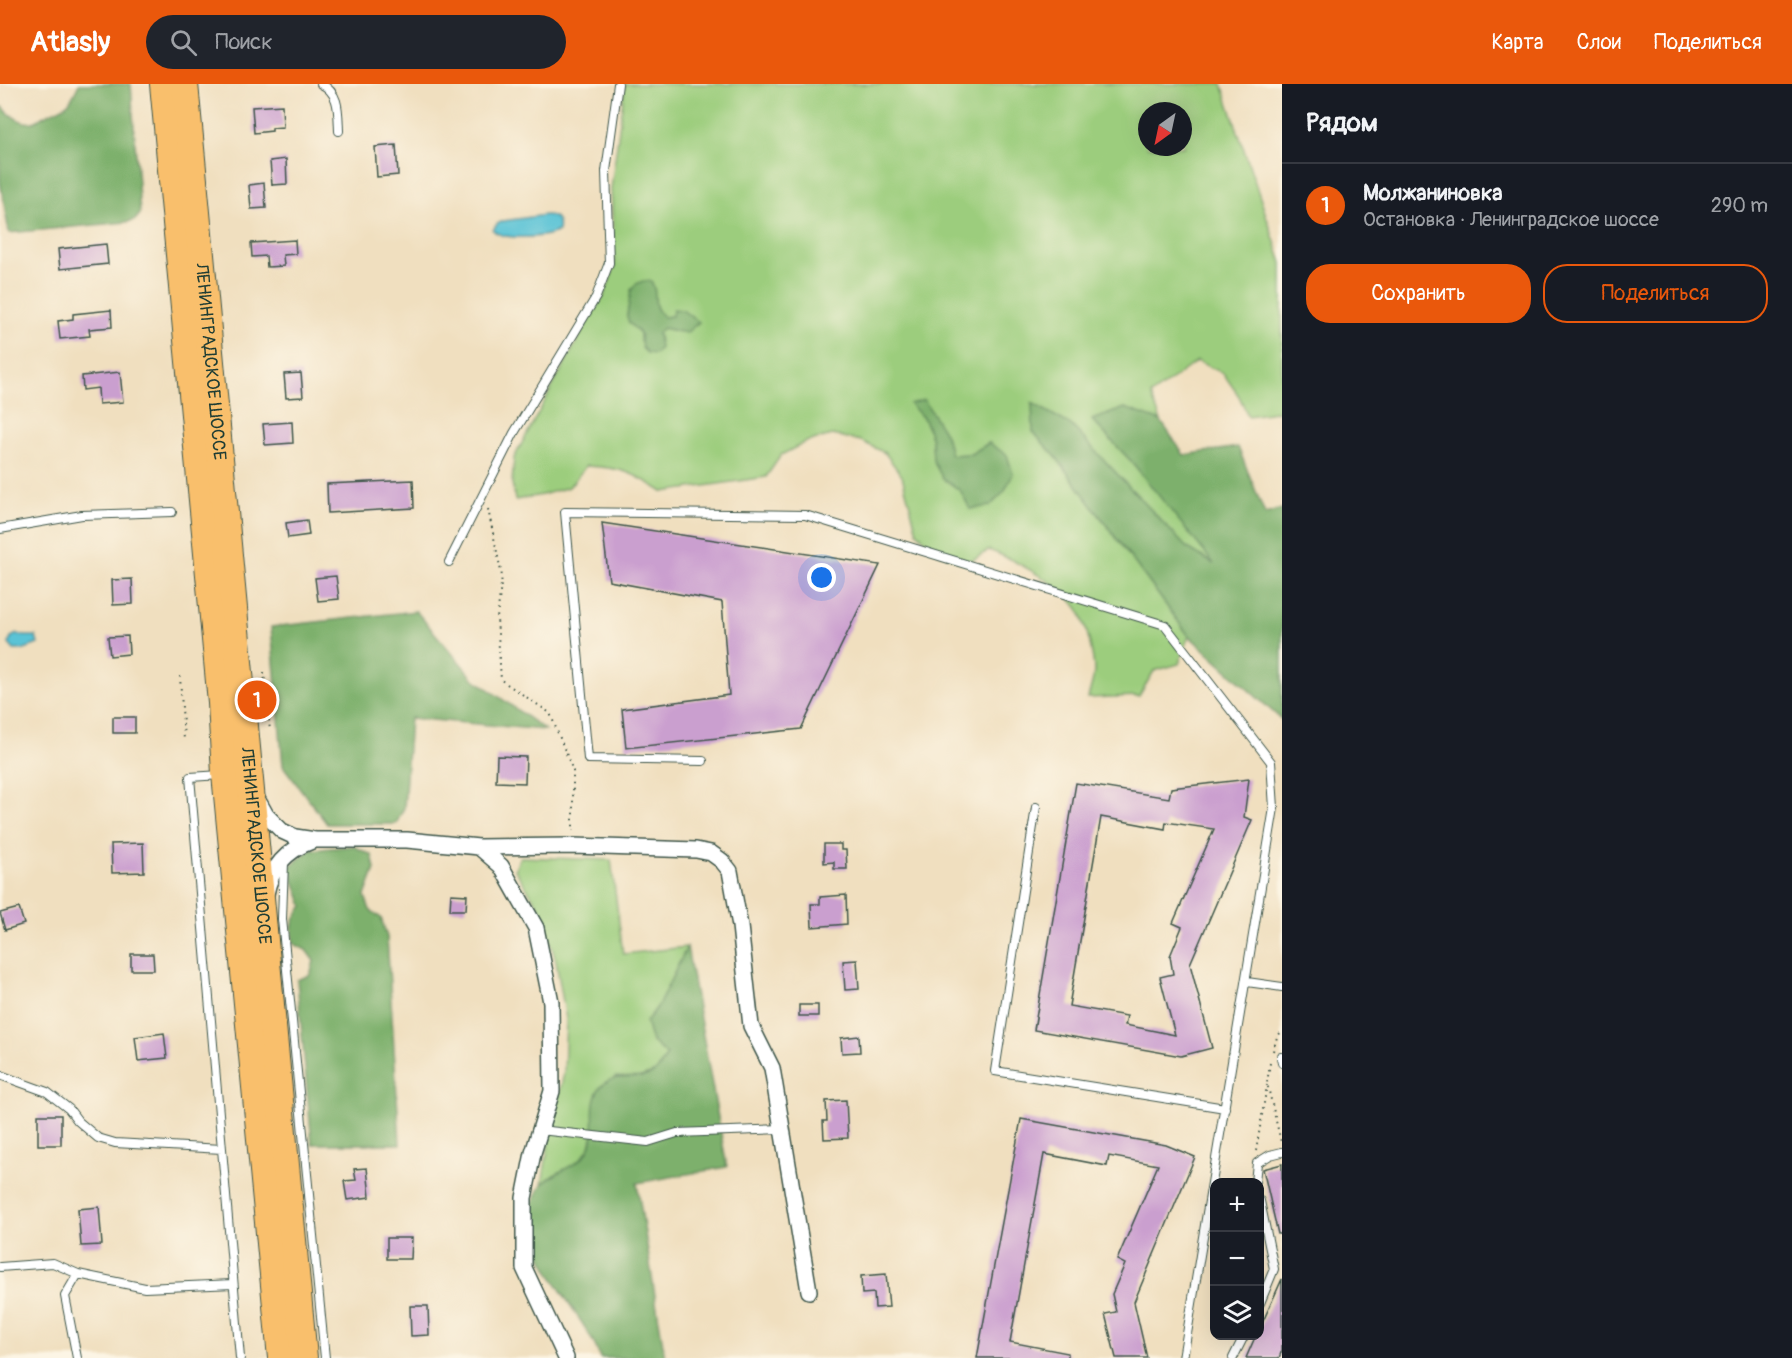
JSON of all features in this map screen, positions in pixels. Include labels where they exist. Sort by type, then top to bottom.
[{"type":"highway","name":"ЛЕНИНГРАДСКОЕ ШОССЕ","points":[[163,84],[280,1358]]},
{"type":"highway","name":"ЛЕНИНГРАДСКОЕ ШОССЕ","points":[[185,84],[303,1358]]},
{"type":"street","points":[[249,782],[272,822],[282,831],[295,837],[315,840],[407,840],[479,847],[573,846],[696,850],[711,853],[722,861],[730,871],[740,926],[751,1026],[771,1068],[809,1291]]},
{"type":"street","points":[[262,920],[268,884],[273,872],[284,858],[300,845],[315,840]]},
{"type":"street","points":[[479,847],[501,866],[536,928],[551,1002],[552,1091],[532,1153],[524,1198],[524,1268],[566,1358]]},
{"type":"lane","points":[[321,84],[329,88],[338,100],[339,131]]},
{"type":"lane","points":[[449,561],[514,433],[596,297],[609,263],[606,171],[618,84]]},
{"type":"lane","points":[[0,529],[82,515],[172,512]]},
{"type":"lane","points":[[703,761],[588,759],[565,512],[805,516],[1165,625],[1271,762],[1278,807],[1246,982],[1183,1358]]},
{"type":"lane","points":[[225,774],[190,777],[240,1358]]},
{"type":"lane","points":[[1036,807],[995,1071],[1225,1108]]},
{"type":"lane","points":[[284,858],[282,919],[325,1358]]},
{"type":"lane","points":[[1246,982],[1282,987]]},
{"type":"lane","points":[[0,1075],[47,1092],[69,1109],[78,1121],[98,1138],[115,1143],[222,1149]]},
{"type":"lane","points":[[540,1130],[648,1142],[677,1133],[782,1129]]},
{"type":"lane","points":[[1255,1178],[1259,1162],[1282,1150]]},
{"type":"lane","points":[[1264,1220],[1274,1269],[1264,1293]]},
{"type":"lane","points":[[0,1267],[53,1263],[78,1274],[145,1288],[233,1284]]},
{"type":"lane","points":[[76,1358],[65,1296],[78,1274]]},
{"type":"lane","points":[[1233,1358],[1242,1340]]},
{"type":"path","points":[[484,492],[502,576],[497,618],[501,680],[550,712],[573,771],[573,846]]},
{"type":"path","points":[[264,672],[270,731]]},
{"type":"path","points":[[180,676],[184,740]]},
{"type":"path","points":[[1259,1162],[1256,1151],[1267,1083],[1274,1046],[1282,1031]]},
{"type":"path","points":[[1267,1083],[1282,1150]]},
{"type":"green space","points":[[79,84],[131,84],[140,214],[135,220],[127,222],[9,233],[0,181],[0,105],[19,120],[33,122],[67,104]]},
{"type":"green space","points":[[625,84],[1222,84],[1282,263],[1282,411],[1248,416],[1239,396],[1223,373],[1197,361],[1151,395],[1161,421],[1125,408],[1092,420],[1131,461],[1216,565],[1186,547],[1071,425],[1032,403],[1034,433],[1056,457],[1189,636],[1179,664],[1154,671],[1139,696],[1088,698],[1094,674],[1093,658],[1080,612],[1073,603],[1064,593],[1039,575],[989,550],[966,564],[939,553],[917,532],[902,476],[885,453],[861,441],[832,435],[806,442],[781,455],[766,477],[663,492],[627,472],[586,466],[569,487],[515,500],[512,483],[514,458],[605,294],[615,266],[611,189]],"holes":[[[654,296],[658,310],[664,317],[672,316],[678,332],[663,328],[658,333],[660,341],[640,341],[640,333],[627,316],[628,308]],[[911,404],[946,435],[951,455],[971,454],[989,443],[970,509],[961,490],[943,479],[933,460],[932,439],[924,419]]]},
{"type":"green space","points":[[643,281],[651,281],[654,286],[657,308],[664,317],[672,316],[673,309],[682,310],[699,322],[686,333],[663,328],[658,333],[660,348],[655,354],[647,353],[642,348],[640,333],[629,323],[627,316],[631,290]]},
{"type":"green space","points":[[924,400],[946,435],[951,455],[971,454],[989,443],[1007,455],[1013,474],[1004,492],[990,506],[970,509],[960,490],[943,479],[933,460],[932,439],[924,419],[910,404]]},
{"type":"green space","points":[[1032,403],[1071,425],[1186,547],[1214,564],[1131,461],[1092,420],[1125,408],[1161,421],[1184,455],[1238,447],[1265,514],[1282,509],[1282,720],[1189,636],[1056,457],[1033,432]]},
{"type":"green space","points":[[416,611],[473,678],[545,730],[410,718],[404,808],[396,824],[327,824],[283,766],[271,627]]},
{"type":"green space","points":[[353,846],[372,855],[375,869],[365,896],[370,910],[381,918],[387,937],[400,1144],[312,1144],[297,980],[310,975],[314,961],[306,950],[294,944],[293,924],[303,906],[289,867],[310,850]]},
{"type":"green space","points":[[520,857],[611,860],[623,954],[687,947],[658,1006],[646,1022],[652,1042],[667,1055],[656,1072],[637,1078],[615,1077],[594,1107],[594,1128],[590,1147],[577,1163],[542,1185],[564,1073],[566,1019],[556,961],[541,910],[515,870]]},
{"type":"green space","points":[[687,947],[727,1167],[637,1183],[665,1358],[600,1358],[593,1341],[542,1258],[534,1237],[531,1217],[535,1198],[546,1180],[574,1164],[586,1154],[592,1140],[594,1102],[599,1089],[612,1079],[650,1075],[667,1055],[652,1042],[646,1022],[658,1006]]},
{"type":"water","points":[[545,215],[556,219],[558,231],[544,235],[514,237],[505,236],[493,230],[503,221]]},
{"type":"water","points":[[17,634],[36,636],[38,644],[22,650],[14,650],[9,644],[11,637]]},
{"type":"building","points":[[282,105],[283,127],[254,133],[252,107]]},
{"type":"building","points":[[396,145],[398,175],[377,177],[375,147]]},
{"type":"building","points":[[286,159],[287,184],[272,185],[270,161]]},
{"type":"building","points":[[264,183],[266,208],[251,209],[249,185]]},
{"type":"building","points":[[295,240],[296,254],[283,255],[284,266],[267,267],[266,256],[252,257],[251,243]]},
{"type":"building","points":[[106,244],[108,264],[60,269],[58,249]]},
{"type":"building","points":[[111,310],[112,327],[89,329],[90,336],[60,339],[58,321],[73,319],[73,314]]},
{"type":"building","points":[[120,372],[123,402],[99,404],[98,388],[83,390],[82,376]]},
{"type":"building","points":[[301,373],[303,397],[286,398],[284,374]]},
{"type":"building","points":[[292,422],[293,443],[265,445],[263,424]]},
{"type":"building","points":[[413,480],[414,508],[328,513],[327,484]]},
{"type":"building","points":[[307,520],[309,535],[288,538],[286,523]]},
{"type":"building","points":[[602,523],[880,565],[801,729],[626,748],[622,709],[729,695],[722,602],[609,581]]},
{"type":"building","points":[[336,576],[339,599],[318,601],[315,578]]},
{"type":"building","points":[[132,579],[133,604],[113,605],[112,580]]},
{"type":"building","points":[[128,636],[129,654],[110,656],[108,637]]},
{"type":"building","points":[[113,717],[135,717],[135,733],[113,733]]},
{"type":"building","points":[[497,756],[526,757],[525,783],[496,782]]},
{"type":"building","points":[[1249,779],[1244,817],[1252,820],[1190,964],[1212,1048],[1181,1056],[1034,1030],[1076,783],[1169,798],[1171,788]],"holes":[[[1101,817],[1165,829],[1166,822],[1214,829],[1173,923],[1182,927],[1170,956],[1173,974],[1160,977],[1175,1035],[1125,1025],[1127,1016],[1069,1006]]]},
{"type":"building","points":[[143,843],[144,872],[112,873],[111,844]]},
{"type":"building","points":[[824,844],[841,844],[841,850],[846,850],[847,869],[834,869],[834,862],[824,863]]},
{"type":"building","points":[[451,894],[467,895],[466,910],[450,910]]},
{"type":"building","points":[[846,895],[847,924],[812,927],[811,904],[820,904],[820,897]]},
{"type":"building","points":[[19,908],[24,924],[5,930],[0,913]]},
{"type":"building","points":[[131,954],[153,954],[154,970],[131,970]]},
{"type":"building","points":[[857,960],[859,989],[845,990],[843,961]]},
{"type":"building","points":[[799,1005],[818,1005],[818,1016],[799,1016]]},
{"type":"building","points":[[164,1033],[167,1058],[138,1061],[135,1037]]},
{"type":"building","points":[[859,1036],[860,1052],[842,1053],[841,1038]]},
{"type":"building","points":[[846,1100],[848,1138],[824,1139],[823,1121],[827,1121],[826,1101]]},
{"type":"building","points":[[38,1115],[61,1115],[61,1145],[38,1145]]},
{"type":"building","points":[[1021,1119],[1166,1145],[1195,1157],[1134,1302],[1147,1358],[1116,1358],[1105,1314],[1116,1312],[1112,1294],[1125,1264],[1117,1260],[1158,1165],[1109,1156],[1107,1166],[1044,1154],[1010,1342],[1068,1353],[1068,1358],[977,1358]]},
{"type":"building","points":[[1282,1164],[1282,1234],[1278,1234],[1263,1169]]},
{"type":"building","points":[[367,1168],[370,1197],[347,1200],[344,1181],[356,1180],[354,1169]]},
{"type":"building","points":[[99,1207],[102,1245],[81,1246],[78,1209]]},
{"type":"building","points":[[387,1238],[412,1238],[411,1259],[387,1259]]},
{"type":"building","points":[[886,1274],[889,1307],[875,1308],[874,1293],[862,1294],[861,1276]]},
{"type":"building","points":[[1282,1279],[1282,1350],[1279,1358],[1246,1358],[1254,1340],[1264,1340],[1264,1319]]},
{"type":"building","points":[[410,1306],[428,1306],[429,1335],[411,1336]]},
{"type":"place","name":"Молжаниновка","points":[[257,700]]}]
